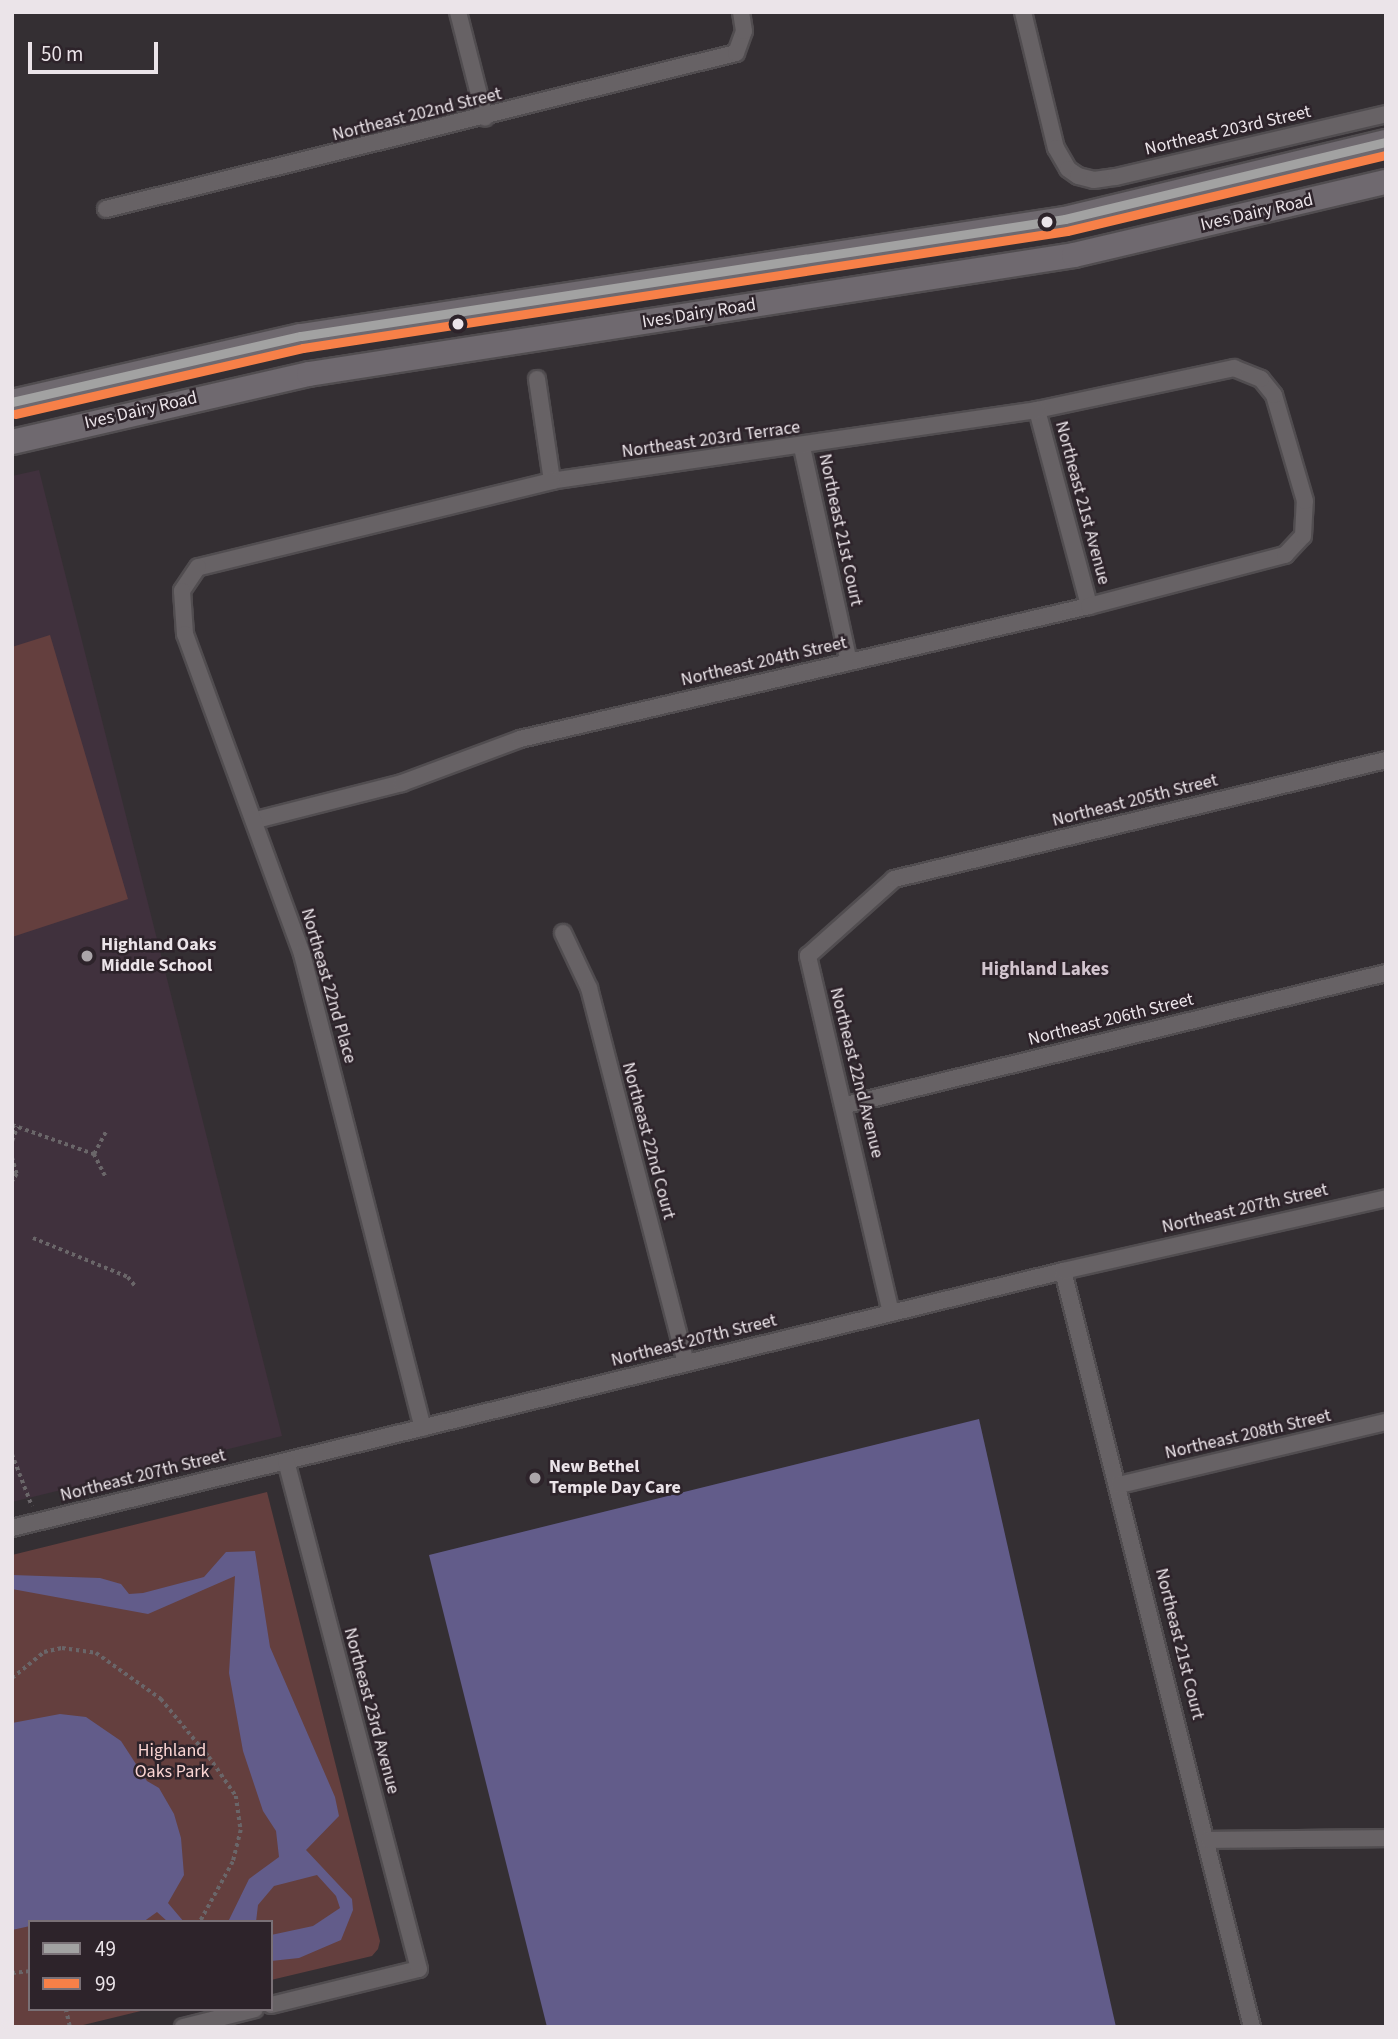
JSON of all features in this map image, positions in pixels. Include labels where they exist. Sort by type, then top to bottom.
[{"type":"main road","name":"Ives Dairy Road","points":[[12,402],[301,336],[1065,219],[1386,142]]},
{"type":"main road","name":"Ives Dairy Road","points":[[12,442],[309,374],[1074,255],[1386,182]]},
{"type":"street","points":[[458,12],[485,118]]},
{"type":"street","name":"Northeast 202nd Street","points":[[106,209],[485,118],[736,53],[744,31],[741,12]]},
{"type":"street","name":"Northeast 203rd Street","points":[[1023,12],[1056,148],[1068,169],[1078,176],[1094,180],[1116,177],[1386,114]]},
{"type":"street","name":"Northeast 203rd Terrace","points":[[198,567],[552,481],[802,447],[1037,410],[1234,368],[1261,379],[1274,395],[1305,501],[1303,536],[1286,555]]},
{"type":"street","points":[[537,379],[552,481]]},
{"type":"street","name":"Northeast 21st Avenue","points":[[1037,410],[1089,606]]},
{"type":"street","name":"Northeast 21st Court","points":[[802,447],[849,662]]},
{"type":"street","name":"Northeast 204th Street","points":[[256,820],[402,783],[520,739],[1089,606],[1286,555]]},
{"type":"street","name":"Northeast 22nd Place","points":[[198,567],[182,591],[185,634],[219,737],[256,820],[302,954],[423,1428]]},
{"type":"street","name":"Northeast 205th Street","points":[[894,879],[1386,760]]},
{"type":"street","name":"Northeast 22nd Avenue","points":[[891,1313],[845,1105],[808,956],[894,879]]},
{"type":"street","name":"Northeast 22nd Court","points":[[564,933],[589,988],[686,1363]]},
{"type":"street","name":"Northeast 206th Street","points":[[845,1105],[1386,973]]},
{"type":"street","name":"Northeast 207th Street","points":[[12,1528],[1063,1271],[1386,1198]]},
{"type":"street","name":"Northeast 21st Court","points":[[1063,1271],[1209,1840],[1224,1922],[1252,2027]]},
{"type":"street","name":"Northeast 208th Street","points":[[1119,1485],[1386,1422]]},
{"type":"street","name":"Northeast 23rd Avenue","points":[[273,2005],[419,1969],[286,1461]]},
{"type":"street","points":[[1209,1840],[1386,1838]]},
{"type":"street","points":[[183,2027],[247,2011]]},
{"type":"path","points":[[12,1141],[15,1126],[94,1154],[105,1176]]},
{"type":"path","points":[[94,1154],[106,1131]]},
{"type":"path","points":[[12,1157],[17,1174],[12,1182]]},
{"type":"path","points":[[33,1238],[128,1277],[135,1286]]},
{"type":"path","points":[[12,1454],[36,1522]]},
{"type":"path","points":[[12,1678],[44,1652],[62,1648],[96,1653],[161,1699],[209,1757],[236,1796],[241,1830],[233,1862],[201,1920]]},
{"type":"shaded area","name":"Highland Oaks Middle School","points":[[39,470],[282,1436],[12,1502],[12,476]]},
{"type":"shaded area","points":[[979,1419],[1116,2027],[547,2027],[429,1555]]},
{"type":"shaded area","points":[[255,1551],[270,1647],[335,1797],[339,1816],[306,1850],[352,1899],[353,1910],[341,1940],[299,1958],[273,1961],[273,1935],[313,1926],[340,1908],[336,1896],[317,1875],[274,1886],[258,1905],[256,1920],[229,1920],[249,1879],[279,1857],[276,1831],[263,1811],[243,1751],[229,1673],[235,1576],[148,1614],[12,1589],[12,1575],[100,1578],[121,1584],[129,1594],[143,1593],[204,1577],[226,1552]]},
{"type":"shaded area","points":[[60,1714],[86,1717],[121,1741],[147,1781],[159,1788],[174,1814],[181,1838],[184,1875],[168,1903],[182,1920],[166,1920],[157,1912],[146,1920],[28,1920],[28,1926],[12,1930],[12,1723]]},
{"type":"green space","points":[[50,635],[128,899],[12,937],[12,647]]},
{"type":"green space","name":"Highland Oaks Park","points":[[267,1492],[380,1941],[372,1956],[273,1980],[273,1920],[28,1920],[28,2011],[141,2011],[75,2027],[12,2027],[12,1555]]},
{"type":"transit line","name":"49","points":[[12,402],[301,336],[1065,219],[1386,142]]},
{"type":"transit line","name":"99","points":[[15,414],[303,348],[1067,231],[1386,155]]},
{"type":"place","name":"Highland Oaks Middle School","points":[[87,956]]},
{"type":"place","name":"New Bethel Temple Day Care","points":[[535,1478]]},
{"type":"district","name":"Highland Lakes","points":[[1045,970]]}]
